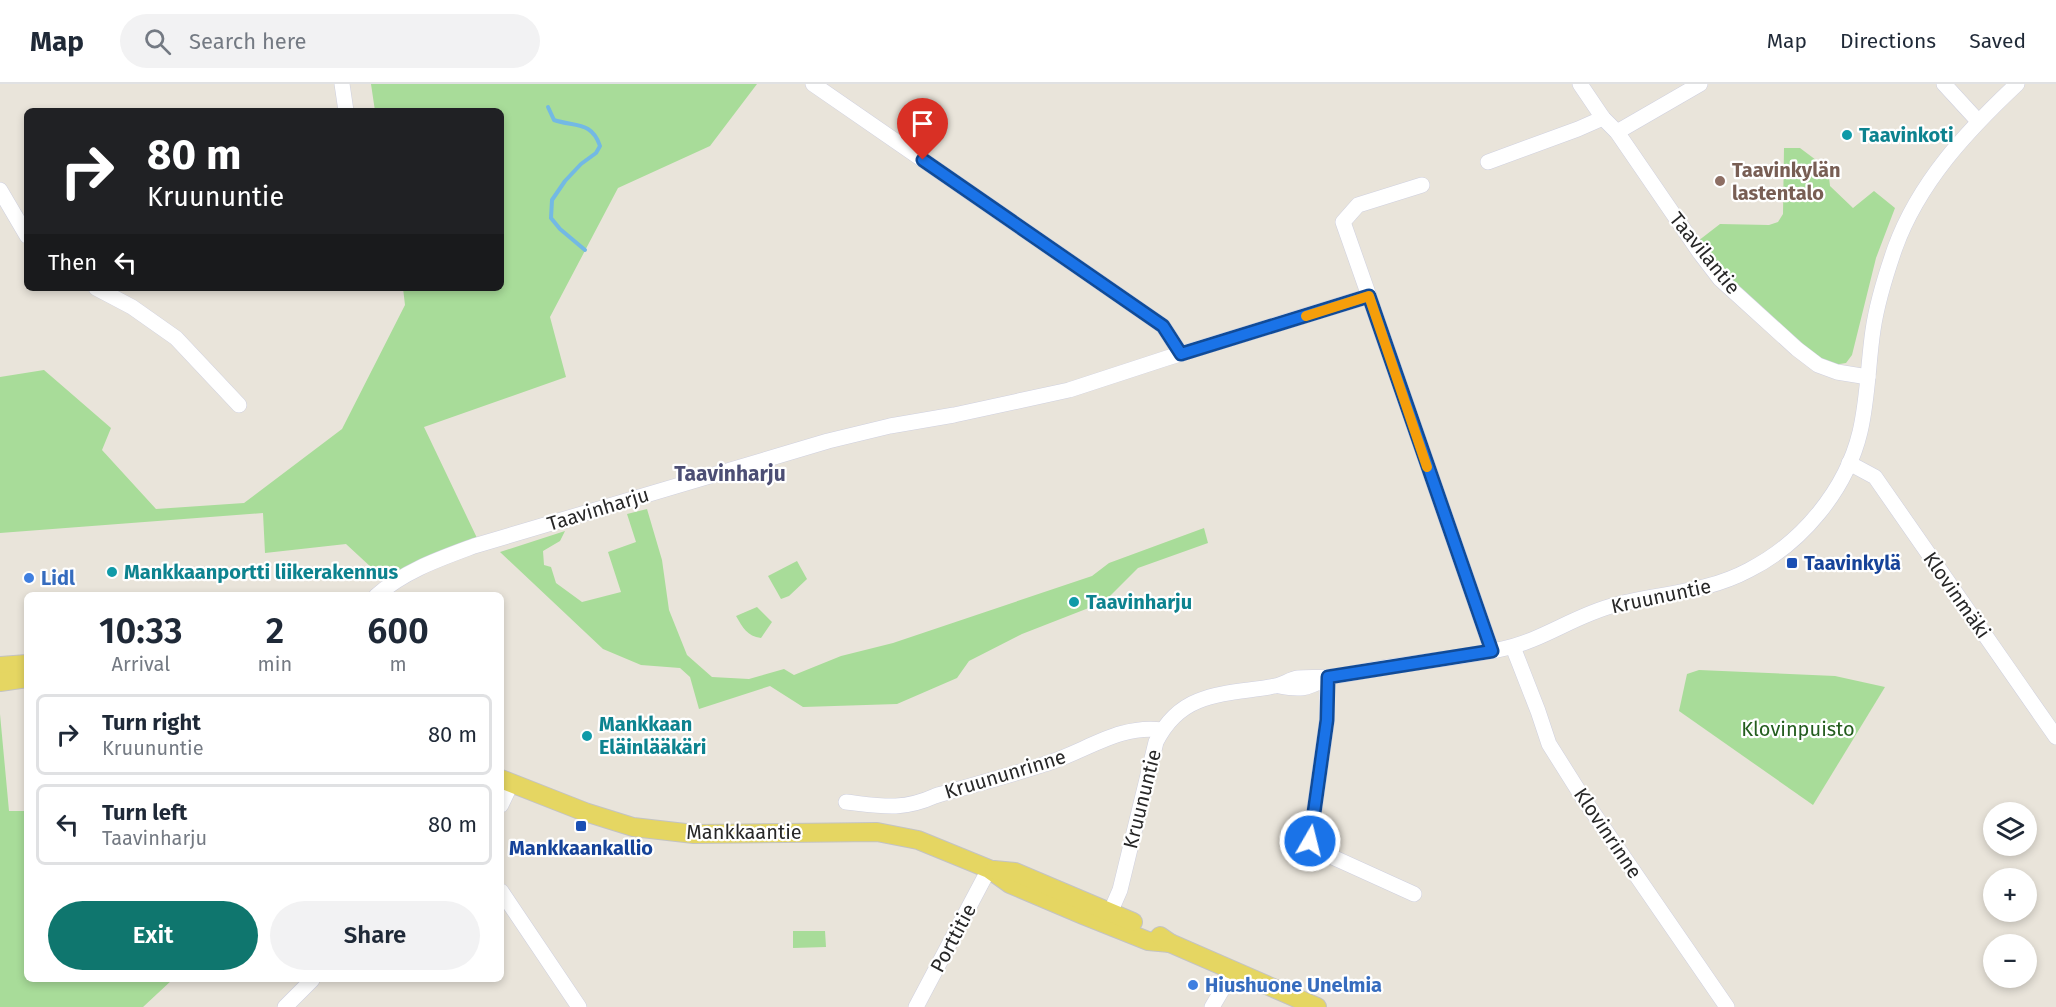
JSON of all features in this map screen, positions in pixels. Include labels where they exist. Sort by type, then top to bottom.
[{"type":"main road","points":[[0,666],[24,664]]},
{"type":"main road","points":[[0,682],[24,678]]},
{"type":"main road","name":"Mankkaantie","points":[[506,782],[585,812],[633,826],[694,834],[877,832],[918,840],[989,869],[1017,887],[1108,918],[1148,940],[1170,943],[1317,1007]]},
{"type":"street","points":[[342,84],[346,108]]},
{"type":"street","points":[[813,84],[1163,326],[1181,354]]},
{"type":"street","name":"Taavilantie","points":[[1580,84],[1603,118],[1617,132],[1720,279],[1797,349],[1818,365],[1837,372],[1868,377]]},
{"type":"street","points":[[1617,132],[1700,84]]},
{"type":"street","points":[[1944,84],[1978,121]]},
{"type":"street","name":"Kruununtie","points":[[1108,918],[1120,890],[1156,742],[1162,730],[1186,706],[1215,696],[1280,686],[1300,678],[1328,677],[1513,647],[1595,611],[1707,588],[1749,570],[1781,550],[1810,524],[1849,463],[1860,432],[1873,327],[1884,280],[1907,219],[1943,162],[1978,121],[2017,84]]},
{"type":"street","points":[[1488,162],[1603,118]]},
{"type":"street","points":[[1422,185],[1358,205],[1343,222],[1492,651]]},
{"type":"street","points":[[0,190],[24,231]]},
{"type":"street","points":[[102,291],[132,307],[176,338],[238,405]]},
{"type":"street","name":"Taavinharju","points":[[381,592],[392,582],[432,561],[474,546],[828,441],[890,426],[954,415],[1069,390],[1369,296]]},
{"type":"street","name":"Klovinmäki","points":[[1849,463],[1875,477],[2056,737]]},
{"type":"street","name":"Klovinrinne","points":[[1513,647],[1549,744],[1558,760],[1727,1007]]},
{"type":"street","points":[[1328,677],[1327,720],[1310,841],[1317,850],[1414,894]]},
{"type":"street","name":"Kruununrinne","points":[[846,802],[890,808],[921,802],[1047,764],[1123,732],[1148,728],[1162,730]]},
{"type":"street","name":"Porttitie","points":[[916,1007],[989,869]]},
{"type":"street","points":[[504,895],[579,1007]]},
{"type":"street","points":[[1212,1007],[1225,985],[1230,969]]},
{"type":"street","points":[[285,1007],[310,982]]},
{"type":"green space","points":[[371,84],[757,84],[710,146],[618,188],[550,317],[566,377],[424,427],[477,538],[386,581],[346,544],[265,553],[263,513],[0,533],[0,377],[44,370],[111,428],[102,450],[156,509],[244,503],[342,429],[405,305],[403,291],[504,291],[504,108],[375,108]]},
{"type":"green space","points":[[1784,148],[1800,148],[1828,169],[1830,186],[1853,208],[1874,191],[1895,208],[1876,258],[1852,355],[1846,363],[1833,365],[1818,359],[1725,274],[1698,241],[1720,224],[1769,225],[1778,222],[1783,214]]},
{"type":"green space","points":[[647,509],[662,560],[669,610],[687,655],[712,677],[749,679],[784,669],[794,675],[841,656],[893,643],[1092,576],[1109,563],[1204,528],[1208,543],[1138,568],[1104,602],[1022,634],[969,661],[957,678],[897,704],[803,707],[770,686],[699,709],[690,677],[680,668],[641,665],[603,649],[500,552],[565,531],[560,541],[543,551],[544,565],[551,567],[556,583],[582,602],[621,592],[608,552],[636,542],[627,514]]},
{"type":"green space","points":[[797,561],[807,579],[789,596],[781,599],[768,576]]},
{"type":"green space","points":[[757,607],[772,622],[761,638],[743,628],[736,616]]},
{"type":"green space","name":"Klovinpuisto","points":[[1699,670],[1835,676],[1885,687],[1813,805],[1679,711],[1687,674]]},
{"type":"green space","points":[[0,714],[9,811],[24,811],[24,982],[170,982],[143,1007],[0,1007]]},
{"type":"green space","points":[[793,931],[825,931],[826,947],[793,948]]},
{"type":"waterway","points":[[548,107],[554,120],[582,126],[592,132],[600,146],[596,153],[581,164],[565,181],[552,200],[551,218],[560,229],[585,250]]},
{"type":"slow traffic","points":[[1306,316],[1369,296],[1427,467]]},
{"type":"place","name":"Taavinkoti","points":[[1847,135]]},
{"type":"place","name":"Taavinkylän lastentalo","points":[[1720,181]]},
{"type":"place","name":"Taavinkylä","points":[[1792,563]]},
{"type":"place","name":"Mankkaanportti liikerakennus","points":[[112,572]]},
{"type":"place","name":"Lidl","points":[[29,578]]},
{"type":"place","name":"Taavinharju","points":[[1074,602]]},
{"type":"place","name":"Mankkaan Eläinlääkäri","points":[[587,736]]},
{"type":"place","name":"Mankkaankallio","points":[[581,826]]},
{"type":"place","name":"Hiushuone Unelmia","points":[[1193,985]]},
{"type":"district","name":"Taavinharju","points":[[730,474]]},
{"type":"route","points":[[923,160],[1163,326],[1181,354],[1369,296],[1492,651],[1328,677],[1327,720],[1310,841]]}]
